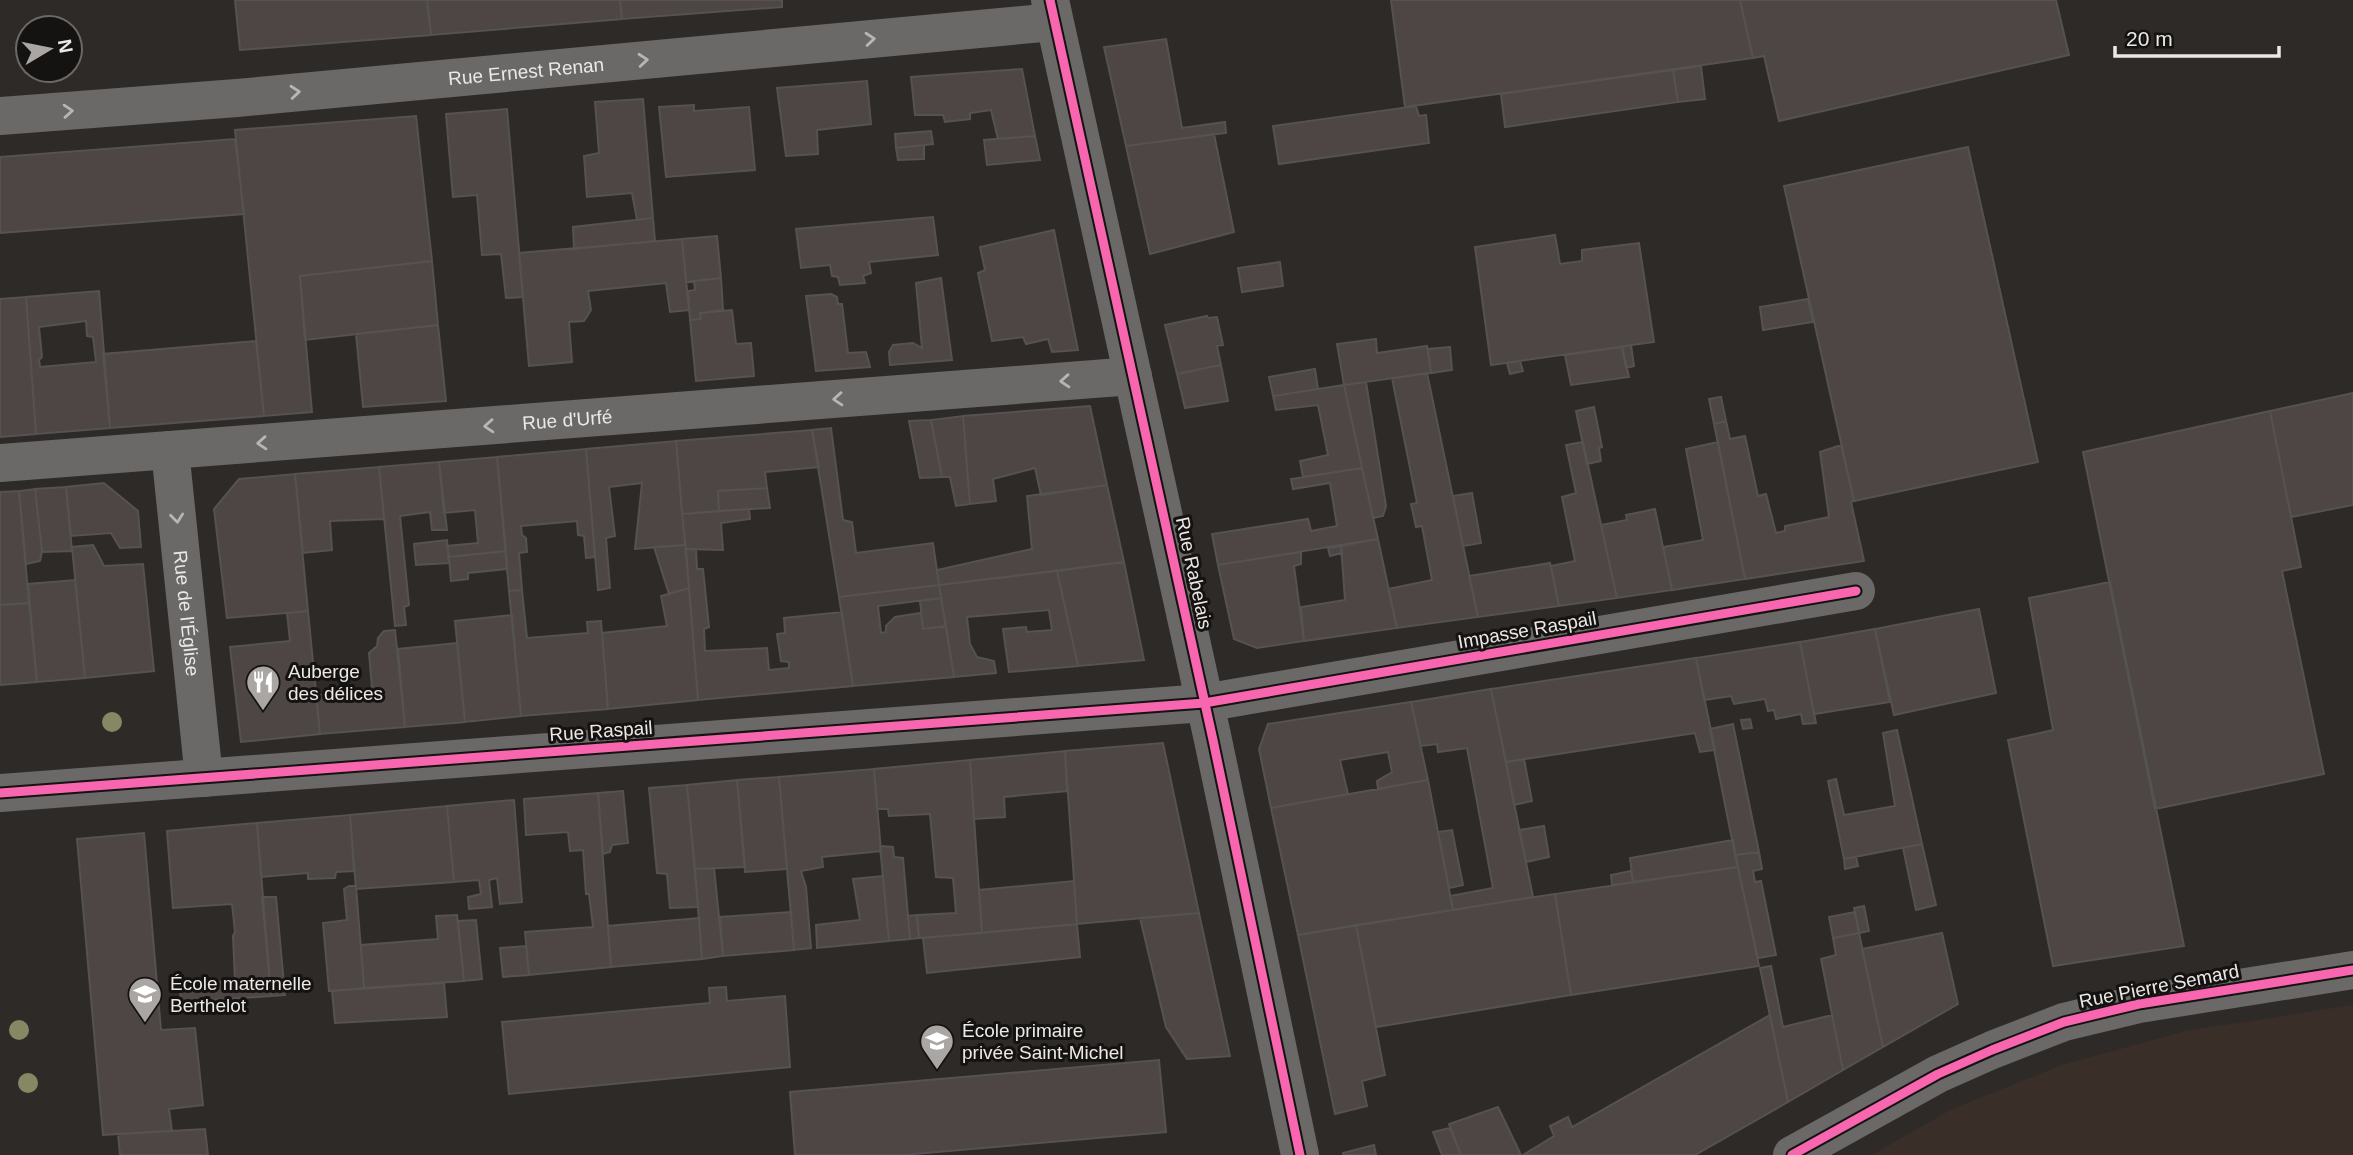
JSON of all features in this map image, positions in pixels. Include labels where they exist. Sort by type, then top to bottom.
[{"type":"street","name":"Rue Ernest Renan","points":[[0,116],[264,95],[1052,11]]},
{"type":"street","name":"Rue Rabelais","points":[[1052,11],[1300,1155]]},
{"type":"street","name":"Rue d'Urfé","points":[[0,463],[1133,376]]},
{"type":"street","name":"Rue de l'Église","points":[[170,450],[204,778]]},
{"type":"street","name":"Impasse Raspail","points":[[1204,703],[1856,591]]},
{"type":"street","name":"Rue Raspail","points":[[0,793],[1204,703]]},
{"type":"street","name":"Rue Pierre Semard","points":[[1792,1155],[1938,1074],[2064,1023],[2139,1004],[2353,970]]},
{"type":"shaded area","points":[[2353,1005],[2353,1155],[1872,1155],[1952,1109],[2062,1065],[2186,1031]]},
{"type":"building","points":[[235,0],[427,0],[431,35],[240,50]]},
{"type":"building","points":[[427,0],[620,0],[622,19],[431,35]]},
{"type":"building","points":[[620,0],[782,0],[782,7],[622,19]]},
{"type":"building","points":[[1391,0],[1740,0],[1753,58],[1405,107]]},
{"type":"building","points":[[1740,0],[2056,0],[2069,55],[1779,121],[1764,56],[1753,58]]},
{"type":"building","points":[[1166,39],[1182,128],[1225,122],[1226,133],[1126,146],[1104,47]]},
{"type":"building","points":[[1701,66],[1705,99],[1678,102],[1673,70]]},
{"type":"building","points":[[1022,69],[1035,136],[998,139],[991,110],[970,113],[970,119],[945,122],[943,115],[915,115],[911,77]]},
{"type":"building","points":[[1673,70],[1678,102],[1505,127],[1501,94]]},
{"type":"building","points":[[867,81],[871,124],[817,130],[818,154],[786,156],[777,88]]},
{"type":"building","points":[[643,99],[653,218],[637,220],[632,193],[587,197],[584,156],[599,153],[595,102]]},
{"type":"building","points":[[694,105],[694,111],[749,107],[755,170],[666,177],[659,107]]},
{"type":"building","points":[[1416,106],[1419,116],[1426,115],[1429,143],[1279,164],[1273,126]]},
{"type":"building","points":[[507,109],[523,297],[506,298],[501,254],[482,255],[477,195],[453,197],[446,114]]},
{"type":"building","points":[[416,116],[432,261],[300,276],[312,412],[264,416],[235,130]]},
{"type":"building","points":[[931,131],[933,144],[896,148],[895,134]]},
{"type":"building","points":[[1214,134],[1234,232],[1150,254],[1126,146]]},
{"type":"building","points":[[1035,136],[1040,160],[987,165],[984,140]]},
{"type":"building","points":[[235,139],[244,214],[0,233],[0,157]]},
{"type":"building","points":[[924,145],[924,159],[898,160],[896,148]]},
{"type":"building","points":[[1968,147],[2038,462],[1854,501],[1784,186]]},
{"type":"building","points":[[933,217],[938,255],[869,262],[871,273],[863,276],[865,283],[840,285],[838,277],[832,276],[830,265],[801,268],[796,229]]},
{"type":"building","points":[[653,218],[655,241],[574,249],[573,227]]},
{"type":"building","points":[[1054,230],[1078,350],[1052,352],[1048,339],[1026,344],[1023,337],[992,341],[978,273],[985,270],[980,247]]},
{"type":"building","points":[[1555,235],[1560,264],[1582,261],[1582,250],[1639,243],[1654,342],[1491,365],[1475,247]]},
{"type":"building","points":[[717,236],[721,278],[686,282],[682,239]]},
{"type":"building","points":[[682,239],[689,310],[670,312],[666,283],[588,291],[591,310],[584,321],[569,322],[572,362],[529,366],[519,253]]},
{"type":"building","points":[[432,261],[438,325],[305,340],[300,276]]},
{"type":"building","points":[[1280,262],[1283,286],[1242,292],[1238,268]]},
{"type":"building","points":[[721,278],[723,310],[700,313],[701,319],[690,320],[688,291],[695,290],[694,281]]},
{"type":"building","points":[[941,278],[952,360],[890,365],[889,352],[893,345],[913,343],[922,348],[916,283]]},
{"type":"building","points":[[99,291],[110,428],[36,434],[26,297]],"holes":[[[86,321],[87,336],[93,337],[96,362],[40,367],[39,360],[42,357],[39,327]]]},
{"type":"building","points":[[831,294],[837,297],[838,304],[842,304],[848,353],[866,352],[870,367],[816,371],[806,296]]},
{"type":"building","points":[[26,297],[36,434],[0,437],[0,299]]},
{"type":"building","points":[[1808,299],[1813,322],[1763,330],[1760,307]]},
{"type":"building","points":[[732,310],[736,344],[751,343],[754,376],[696,381],[690,320],[701,319],[700,313]]},
{"type":"building","points":[[1207,316],[1217,317],[1223,345],[1217,346],[1221,365],[1177,374],[1165,325]]},
{"type":"building","points":[[438,325],[446,401],[363,407],[356,334]]},
{"type":"building","points":[[1376,339],[1377,353],[1427,346],[1431,373],[1344,385],[1337,344]]},
{"type":"building","points":[[256,341],[264,416],[110,428],[103,354]]},
{"type":"building","points":[[1631,345],[1634,366],[1626,368],[1622,347]]},
{"type":"building","points":[[1450,347],[1452,370],[1431,373],[1428,349]]},
{"type":"building","points":[[1622,347],[1629,377],[1571,385],[1565,355]]},
{"type":"building","points":[[1520,361],[1523,371],[1510,374],[1507,363]]},
{"type":"building","points":[[1221,365],[1228,401],[1185,408],[1177,374]]},
{"type":"building","points":[[1315,369],[1318,389],[1273,396],[1269,377]]},
{"type":"building","points":[[1427,373],[1478,617],[1397,628],[1388,589],[1432,580],[1422,526],[1416,527],[1411,504],[1417,503],[1392,378]]},
{"type":"building","points":[[1366,382],[1386,506],[1383,516],[1373,518],[1344,385]]},
{"type":"building","points":[[1344,385],[1362,468],[1303,477],[1300,461],[1328,455],[1318,405],[1276,410],[1273,396]]},
{"type":"building","points":[[2353,393],[2353,505],[2291,517],[2270,411]]},
{"type":"building","points":[[1721,397],[1726,421],[1714,424],[1709,399]]},
{"type":"building","points":[[1090,406],[1107,485],[1041,495],[1035,468],[993,479],[996,501],[970,504],[963,416]]},
{"type":"building","points":[[1594,407],[1602,447],[1599,448],[1601,461],[1587,464],[1576,411]]},
{"type":"building","points":[[2270,411],[2301,567],[2282,571],[2324,774],[2155,809],[2083,452]]},
{"type":"building","points":[[963,416],[970,504],[956,506],[950,477],[942,477],[931,420]]},
{"type":"building","points":[[931,420],[942,477],[920,478],[909,421]]},
{"type":"building","points":[[1726,421],[1730,439],[1745,436],[1758,496],[1766,494],[1776,533],[1785,531],[1785,526],[1829,517],[1820,452],[1841,445],[1864,561],[1745,579],[1714,424]]},
{"type":"building","points":[[831,428],[843,520],[852,522],[856,553],[933,543],[939,585],[839,597],[812,430]]},
{"type":"building","points":[[812,430],[819,467],[765,472],[767,488],[718,491],[719,511],[682,514],[676,441]]},
{"type":"building","points":[[676,441],[685,545],[635,549],[642,483],[609,487],[615,536],[606,538],[610,588],[598,590],[586,449]]},
{"type":"building","points":[[1583,442],[1617,598],[1559,606],[1551,566],[1575,561],[1562,497],[1576,493],[1566,445]]},
{"type":"building","points":[[1718,442],[1745,579],[1672,590],[1663,547],[1703,540],[1686,449]]},
{"type":"building","points":[[586,449],[595,557],[586,558],[584,536],[578,535],[577,521],[521,526],[522,535],[526,538],[527,552],[519,553],[522,590],[509,591],[497,457]]},
{"type":"building","points":[[497,457],[506,551],[449,557],[447,546],[478,543],[475,510],[444,513],[439,462]]},
{"type":"building","points":[[439,462],[447,530],[432,530],[430,512],[400,516],[409,605],[404,607],[406,625],[395,626],[379,467]]},
{"type":"building","points":[[379,467],[384,519],[330,521],[332,550],[303,553],[295,474]]},
{"type":"building","points":[[1362,468],[1378,539],[1218,565],[1212,534],[1308,519],[1311,531],[1337,526],[1330,483],[1293,489],[1291,479]]},
{"type":"building","points":[[295,474],[308,611],[227,618],[214,509],[239,479]]},
{"type":"building","points":[[104,483],[138,511],[141,547],[120,548],[111,533],[71,536],[66,487]]},
{"type":"building","points":[[1107,485],[1124,562],[939,585],[937,570],[1032,549],[1027,496]]},
{"type":"building","points":[[66,487],[72,551],[42,552],[35,489]]},
{"type":"building","points":[[767,488],[770,508],[719,511],[718,491]]},
{"type":"building","points":[[35,489],[42,552],[40,561],[26,564],[19,491]]},
{"type":"building","points":[[19,491],[29,603],[0,605],[0,492]]},
{"type":"building","points":[[1472,493],[1481,543],[1463,546],[1453,496]]},
{"type":"building","points":[[749,509],[750,519],[721,523],[723,550],[686,549],[682,514]]},
{"type":"building","points":[[1655,509],[1672,590],[1617,598],[1601,525],[1627,520],[1626,515]]},
{"type":"building","points":[[1378,539],[1397,628],[1304,641],[1301,607],[1345,600],[1341,546]]},
{"type":"building","points":[[447,540],[449,563],[416,565],[414,544]]},
{"type":"building","points":[[93,545],[104,566],[143,564],[154,671],[85,678],[72,547]]},
{"type":"building","points":[[685,545],[689,588],[669,594],[654,547]]},
{"type":"building","points":[[1341,546],[1342,553],[1330,556],[1328,548]]},
{"type":"building","points":[[686,549],[696,549],[697,569],[703,569],[709,627],[704,629],[705,651],[767,648],[769,670],[789,668],[789,662],[781,661],[777,634],[785,633],[784,618],[842,612],[853,686],[698,700]]},
{"type":"building","points":[[506,551],[507,569],[468,573],[468,579],[451,581],[449,557]]},
{"type":"building","points":[[1301,552],[1301,564],[1294,566],[1304,641],[1257,648],[1234,639],[1218,565]]},
{"type":"building","points":[[1124,562],[1144,660],[1078,666],[1057,571]]},
{"type":"building","points":[[1550,563],[1559,606],[1478,617],[1469,576]]},
{"type":"building","points":[[1057,571],[1078,666],[1009,672],[1003,629],[1026,627],[1027,632],[1052,630],[1049,610],[967,617],[970,644],[977,657],[994,661],[996,673],[954,677],[939,585]]},
{"type":"building","points":[[75,580],[85,678],[37,682],[28,584]]},
{"type":"building","points":[[2110,582],[2184,946],[2053,966],[2008,740],[2053,730],[2029,598]]},
{"type":"building","points":[[939,585],[941,598],[878,606],[881,633],[886,632],[886,626],[895,617],[921,613],[923,629],[946,626],[954,677],[853,686],[839,597]]},
{"type":"building","points":[[689,588],[698,700],[608,709],[602,633],[667,626],[661,596]]},
{"type":"building","points":[[522,590],[527,638],[588,633],[587,622],[601,621],[608,709],[521,716],[509,591]]},
{"type":"building","points":[[941,598],[946,626],[923,629],[920,601]]},
{"type":"building","points":[[29,603],[37,682],[0,685],[0,605]]},
{"type":"building","points":[[1979,609],[1996,693],[1894,715],[1875,629]]},
{"type":"building","points":[[308,611],[320,734],[241,742],[230,647],[290,641],[287,613]]},
{"type":"building","points":[[512,615],[521,716],[465,722],[455,621]]},
{"type":"building","points":[[1875,629],[1890,702],[1814,714],[1800,642]]},
{"type":"building","points":[[395,630],[405,727],[320,734],[316,695],[372,688],[369,653],[377,646],[378,638],[384,631]]},
{"type":"building","points":[[1800,642],[1816,723],[1803,724],[1801,714],[1776,719],[1774,710],[1768,711],[1765,699],[1734,704],[1731,696],[1704,700],[1696,658]]},
{"type":"building","points":[[457,643],[465,722],[405,727],[398,649]]},
{"type":"building","points":[[1696,658],[1715,750],[1700,752],[1695,733],[1506,762],[1491,689]]},
{"type":"building","points":[[1491,689],[1533,897],[1453,910],[1450,896],[1493,888],[1467,748],[1438,752],[1437,744],[1421,746],[1411,702]]},
{"type":"building","points":[[1411,702],[1428,780],[1378,789],[1377,781],[1392,772],[1388,752],[1340,760],[1348,794],[1271,808],[1259,749],[1268,724]]},
{"type":"building","points":[[1750,719],[1752,728],[1743,729],[1741,720]]},
{"type":"building","points":[[1733,724],[1759,852],[1735,855],[1710,729]]},
{"type":"building","points":[[1897,730],[1922,844],[1844,859],[1828,781],[1836,779],[1844,815],[1895,806],[1883,733]]},
{"type":"building","points":[[1163,743],[1199,913],[1077,924],[1065,751]]},
{"type":"building","points":[[1065,751],[1067,791],[1004,797],[1005,817],[974,819],[970,760]]},
{"type":"building","points":[[1524,759],[1532,801],[1514,805],[1506,762]]},
{"type":"building","points":[[970,760],[982,933],[919,938],[917,915],[956,913],[953,878],[936,877],[930,814],[889,816],[888,809],[877,809],[874,769]]},
{"type":"building","points":[[874,769],[881,851],[822,857],[823,867],[801,871],[806,887],[811,948],[794,950],[779,777]]},
{"type":"building","points":[[779,777],[787,869],[745,872],[737,780]]},
{"type":"building","points":[[737,780],[745,867],[695,869],[687,785]]},
{"type":"building","points":[[1428,780],[1453,910],[1298,935],[1271,808]]},
{"type":"building","points":[[687,785],[698,907],[670,908],[667,874],[657,873],[649,788]]},
{"type":"building","points":[[623,791],[628,843],[612,845],[610,852],[603,854],[598,793]]},
{"type":"building","points":[[598,793],[611,967],[529,975],[525,932],[593,927],[589,894],[586,894],[583,850],[570,851],[568,832],[526,835],[524,799]]},
{"type":"building","points":[[514,800],[522,902],[500,904],[497,878],[489,880],[492,907],[469,909],[468,897],[481,894],[479,880],[454,882],[447,806]]},
{"type":"building","points":[[447,806],[454,882],[356,889],[350,815]]},
{"type":"building","points":[[350,815],[354,871],[336,872],[335,878],[308,879],[308,873],[261,877],[257,823]]},
{"type":"building","points":[[257,823],[271,996],[181,1002],[180,990],[199,987],[200,984],[235,980],[235,932],[232,904],[173,908],[167,831]]},
{"type":"building","points":[[1544,826],[1549,857],[1526,862],[1519,830]]},
{"type":"building","points":[[1452,830],[1463,885],[1449,888],[1438,832]]},
{"type":"building","points":[[144,833],[161,1030],[195,1028],[203,1105],[169,1109],[172,1131],[103,1135],[77,839]]},
{"type":"building","points":[[1733,840],[1738,867],[1633,882],[1630,858]]},
{"type":"building","points":[[1922,844],[1936,905],[1916,910],[1903,848]]},
{"type":"building","points":[[880,846],[893,847],[894,857],[903,858],[910,939],[889,941]]},
{"type":"building","points":[[1759,852],[1762,869],[1753,871],[1755,882],[1761,881],[1776,955],[1758,958],[1735,855]]},
{"type":"building","points":[[1856,857],[1858,866],[1845,869],[1844,859]]},
{"type":"building","points":[[1738,867],[1759,966],[1571,995],[1555,894]]},
{"type":"building","points":[[714,868],[723,956],[702,959],[695,869]]},
{"type":"building","points":[[1631,871],[1633,882],[1612,885],[1611,875]]},
{"type":"building","points":[[883,876],[889,941],[817,948],[816,925],[860,920],[853,879]]},
{"type":"building","points":[[1074,881],[1077,924],[982,933],[979,890]]},
{"type":"building","points":[[356,886],[364,988],[329,991],[323,923],[347,920],[344,889]]},
{"type":"building","points":[[1555,894],[1571,995],[1376,1027],[1356,925]]},
{"type":"building","points":[[262,897],[276,897],[285,995],[271,996]]},
{"type":"building","points":[[1864,906],[1869,931],[1859,933],[1854,908]]},
{"type":"building","points":[[791,912],[794,950],[723,956],[720,917]]},
{"type":"building","points":[[1855,912],[1859,933],[1833,938],[1829,917]]},
{"type":"building","points":[[1199,913],[1230,1056],[1187,1059],[1166,1027],[1140,918]]},
{"type":"building","points":[[457,915],[464,981],[364,988],[361,945],[438,939],[436,916]]},
{"type":"building","points":[[917,915],[919,938],[910,939],[908,916]]},
{"type":"building","points":[[699,918],[702,959],[611,967],[608,926]]},
{"type":"building","points":[[476,920],[482,979],[464,981],[458,921]]},
{"type":"building","points":[[1077,924],[1080,957],[927,973],[923,938]]},
{"type":"building","points":[[1356,925],[1385,1075],[1362,1081],[1367,1106],[1335,1114],[1298,935]]},
{"type":"building","points":[[1859,933],[1883,1047],[1843,1070],[1821,959],[1836,955],[1833,938]]},
{"type":"building","points":[[1942,933],[1958,1004],[1883,1047],[1862,949]]},
{"type":"building","points":[[526,946],[529,975],[503,977],[500,948]]},
{"type":"building","points":[[1771,966],[1783,1027],[1832,1015],[1843,1070],[1788,1102],[1760,968]]},
{"type":"building","points":[[444,983],[447,1017],[335,1023],[332,991]]},
{"type":"building","points":[[726,987],[727,1001],[785,996],[790,1067],[509,1094],[502,1022],[710,1003],[709,988]]},
{"type":"building","points":[[1770,1015],[1788,1102],[1695,1155],[1523,1155],[1554,1136],[1550,1126],[1568,1117],[1572,1127]]},
{"type":"building","points":[[1159,1060],[1166,1132],[903,1155],[795,1155],[790,1092]]},
{"type":"building","points":[[1498,1107],[1521,1155],[1461,1155],[1449,1124]]},
{"type":"building","points":[[1450,1128],[1461,1155],[1442,1155],[1433,1132]]},
{"type":"building","points":[[205,1129],[208,1155],[120,1155],[118,1134]]},
{"type":"building","points":[[1374,1145],[1376,1155],[1343,1155],[1343,1153]]},
{"type":"cycle path","points":[[1050,0],[1213,740],[1300,1155]]},
{"type":"cycle path","points":[[0,793],[1204,703],[1856,591]]},
{"type":"cycle path","points":[[1792,1155],[1938,1074],[2064,1022],[2139,1004],[2353,970]]},
{"type":"place","name":"Auberge des délices","points":[[263,712]]},
{"type":"place","name":"École maternelle Berthelot","points":[[145,1024]]},
{"type":"place","name":"École primaire privée Saint-Michel","points":[[937,1071]]}]
